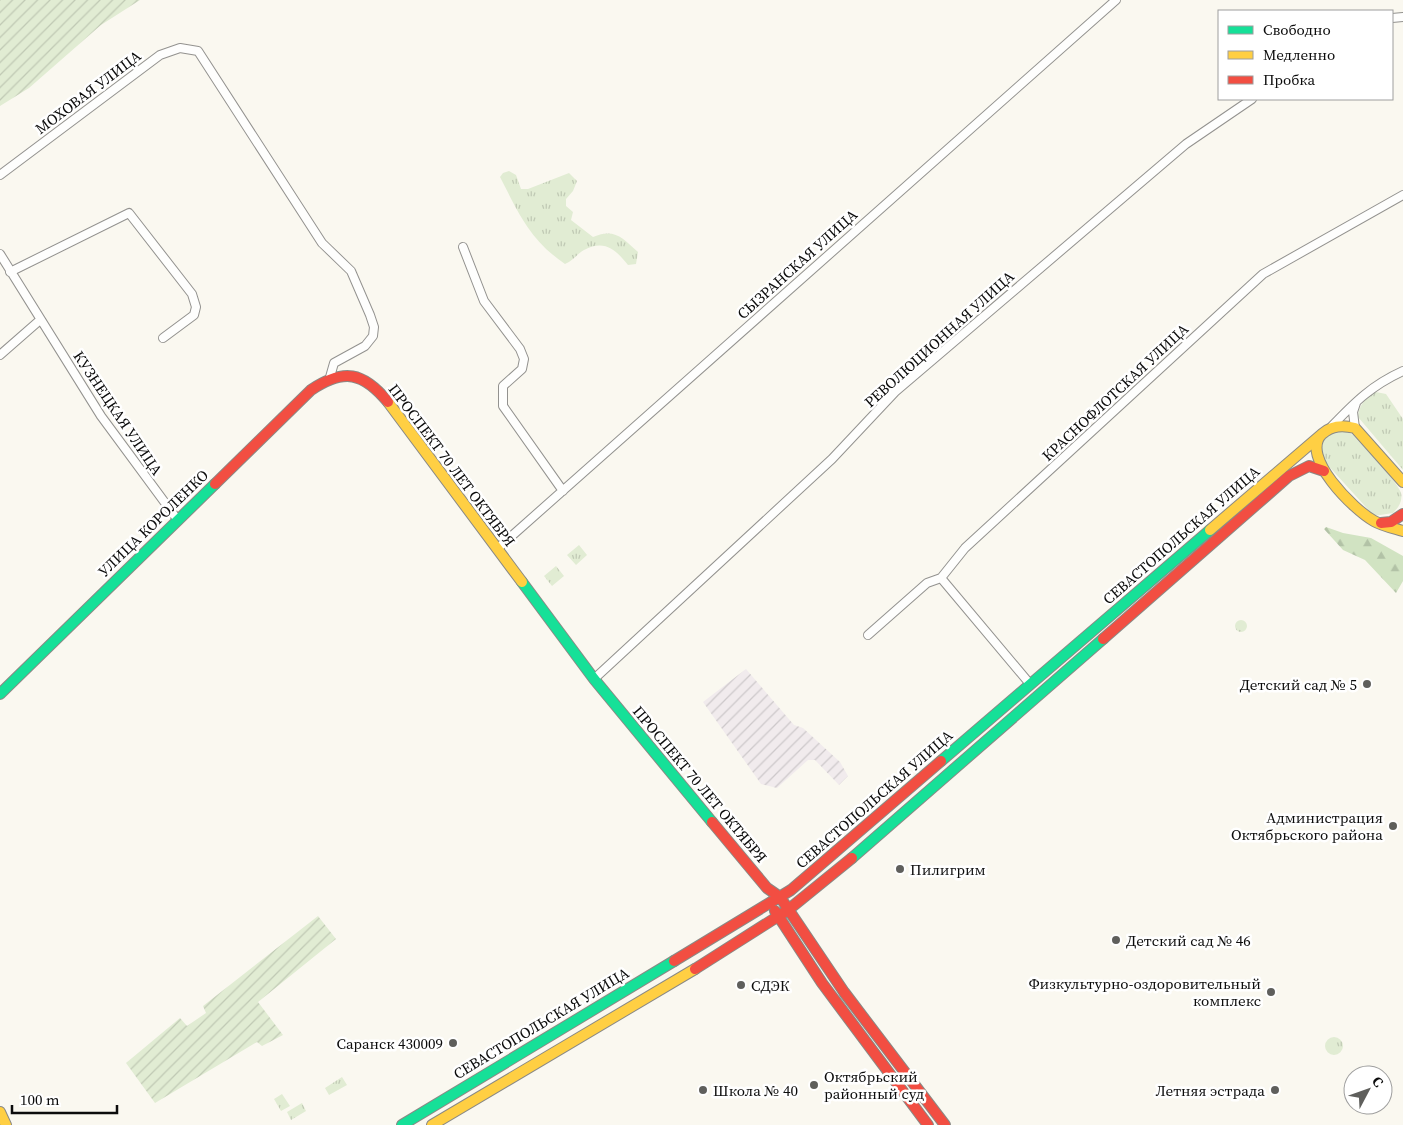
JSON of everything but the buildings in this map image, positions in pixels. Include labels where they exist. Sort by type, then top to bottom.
[{"type":"street","name":"СЫЗРАНСКАЯ УЛИЦА","points":[[497,549],[1116,0]]},
{"type":"street","name":"МОХОВАЯ УЛИЦА","points":[[0,175],[160,55],[180,48],[198,51],[322,243],[351,271],[370,315],[374,328],[373,336],[365,346],[334,363],[330,377]]},
{"type":"street","name":"РЕВОЛЮЦИОННАЯ УЛИЦА","points":[[594,679],[832,459],[895,392],[1186,144],[1251,100]]},
{"type":"street","name":"КРАСНОФЛОТСКАЯ УЛИЦА","points":[[868,635],[927,583],[941,578],[965,548],[1263,274],[1403,195]]},
{"type":"street","points":[[10,272],[129,213],[192,294],[196,307],[194,315],[163,338]]},
{"type":"street","points":[[463,247],[484,301],[520,349],[524,359],[522,369],[503,386],[503,406],[563,491]]},
{"type":"street","name":"КУЗНЕЦКАЯ УЛИЦА","points":[[0,254],[101,416],[178,519]]},
{"type":"street","points":[[0,355],[40,320]]},
{"type":"street","points":[[1332,426],[1356,401],[1383,380],[1403,371]]},
{"type":"street","name":"ПРОСПЕКТ 70 ЛЕТ ОКТЯБРЯ","points":[[330,377],[341,374],[353,374],[367,380],[380,391],[594,679],[775,900],[788,910],[834,979],[945,1125]]},
{"type":"street","name":"УЛИЦА КОРОЛЕНКО","points":[[0,694],[311,390],[330,377]]},
{"type":"street","points":[[1355,428],[1353,412],[1356,401]]},
{"type":"street","points":[[1332,426],[1346,424],[1355,428],[1403,482]]},
{"type":"street","name":"СЕВАСТОПОЛЬСКАЯ УЛИЦА","points":[[402,1125],[775,900],[912,787],[1332,426]]},
{"type":"street","points":[[1322,434],[1316,447],[1316,454],[1324,470],[1361,512],[1375,522],[1403,530]]},
{"type":"street","name":"СЕВАСТОПОЛЬСКАЯ УЛИЦА","points":[[432,1125],[689,972],[788,910],[893,822],[1289,476],[1309,466],[1324,470]]},
{"type":"street","points":[[1375,522],[1391,522],[1403,514]]},
{"type":"street","points":[[941,578],[1039,694]]},
{"type":"street","points":[[912,787],[921,797]]},
{"type":"street","points":[[883,811],[893,822]]},
{"type":"street","name":"ПРОСПЕКТ 70 ЛЕТ ОКТЯБРЯ","points":[[775,900],[778,916],[822,983],[928,1125]]},
{"type":"street","points":[[889,1072],[897,1061]]},
{"type":"street","points":[[0,1112],[6,1125]]},
{"type":"shaded area","points":[[746,669],[794,725],[803,728],[840,762],[848,776],[839,785],[815,760],[808,760],[777,788],[761,784],[703,702]]},
{"type":"green space","points":[[0,0],[140,0],[101,25],[29,88],[0,106]]},
{"type":"green space","points":[[509,171],[516,175],[521,189],[528,189],[569,173],[577,181],[573,191],[566,199],[566,206],[573,212],[571,220],[593,237],[601,234],[613,234],[623,239],[638,252],[636,264],[628,265],[614,251],[604,246],[598,246],[584,250],[565,264],[534,236],[526,225],[500,177],[503,173]]},
{"type":"green space","points":[[1376,392],[1386,394],[1403,419],[1403,470],[1358,417],[1359,409],[1363,402]]},
{"type":"green space","points":[[1336,431],[1345,431],[1353,435],[1398,487],[1401,493],[1401,502],[1393,513],[1374,516],[1324,461],[1320,455],[1323,439]]},
{"type":"green space","points":[[1326,527],[1343,533],[1371,538],[1403,556],[1403,581],[1396,593],[1365,560],[1343,550],[1324,529]]},
{"type":"green space","points":[[579,545],[587,555],[576,565],[567,555]]},
{"type":"green space","points":[[556,566],[564,576],[552,586],[544,576]]},
{"type":"green space","points":[[1243,620],[1246,621],[1246,631],[1239,632],[1236,631],[1235,624],[1236,621]]},
{"type":"green space","points":[[318,916],[336,939],[258,1002],[283,1035],[262,1046],[257,1042],[155,1103],[126,1063],[180,1018],[187,1026],[206,1013],[203,1006]]},
{"type":"green space","points":[[1334,1037],[1340,1040],[1343,1046],[1340,1052],[1334,1055],[1328,1052],[1325,1046],[1328,1040]]},
{"type":"green space","points":[[342,1077],[347,1085],[329,1095],[325,1088]]},
{"type":"green space","points":[[282,1094],[290,1106],[281,1111],[274,1099]]},
{"type":"green space","points":[[302,1103],[306,1111],[291,1120],[287,1112]]},
{"type":"traffic: fast","points":[[0,694],[215,484]]},
{"type":"traffic: fast","points":[[941,761],[1210,530]]},
{"type":"traffic: fast","points":[[522,582],[594,679],[712,822]]},
{"type":"traffic: fast","points":[[852,858],[1103,639]]},
{"type":"traffic: fast","points":[[402,1125],[674,961]]},
{"type":"traffic: slow","points":[[388,402],[522,582]]},
{"type":"traffic: slow","points":[[1403,482],[1355,428],[1346,426],[1334,427],[1322,434],[1317,444],[1318,455],[1323,468],[1332,482],[1365,515],[1384,526],[1403,531]]},
{"type":"traffic: slow","points":[[1210,530],[1322,434]]},
{"type":"traffic: slow","points":[[432,1125],[695,969]]},
{"type":"traffic: slow","points":[[0,1112],[6,1125]]},
{"type":"traffic: jam","points":[[215,484],[311,390],[333,378],[352,376],[361,379],[370,384],[388,402]]},
{"type":"traffic: jam","points":[[1103,639],[1289,476],[1309,466],[1324,471]]},
{"type":"traffic: jam","points":[[1381,523],[1391,522],[1403,514]]},
{"type":"traffic: jam","points":[[674,961],[791,890],[941,761]]},
{"type":"traffic: jam","points":[[712,822],[767,888],[780,897],[844,992],[945,1125]]},
{"type":"traffic: jam","points":[[695,969],[788,910],[852,858]]},
{"type":"traffic: jam","points":[[775,911],[822,983],[928,1125]]},
{"type":"place","name":"Детский сад № 5","points":[[1367,684]]},
{"type":"place","name":"Администрация Октябрьского района","points":[[1393,826]]},
{"type":"place","name":"Пилигрим","points":[[900,869]]},
{"type":"place","name":"Детский сад № 46","points":[[1116,940]]},
{"type":"place","name":"СДЭК","points":[[741,985]]},
{"type":"place","name":"Физкультурно-оздоровительный комплекс","points":[[1271,992]]},
{"type":"place","name":"Саранск 430009","points":[[453,1043]]},
{"type":"place","name":"Октябрьский районный суд","points":[[814,1085]]},
{"type":"place","name":"Школа № 40","points":[[703,1090]]},
{"type":"place","name":"Летняя эстрада","points":[[1275,1090]]}]
